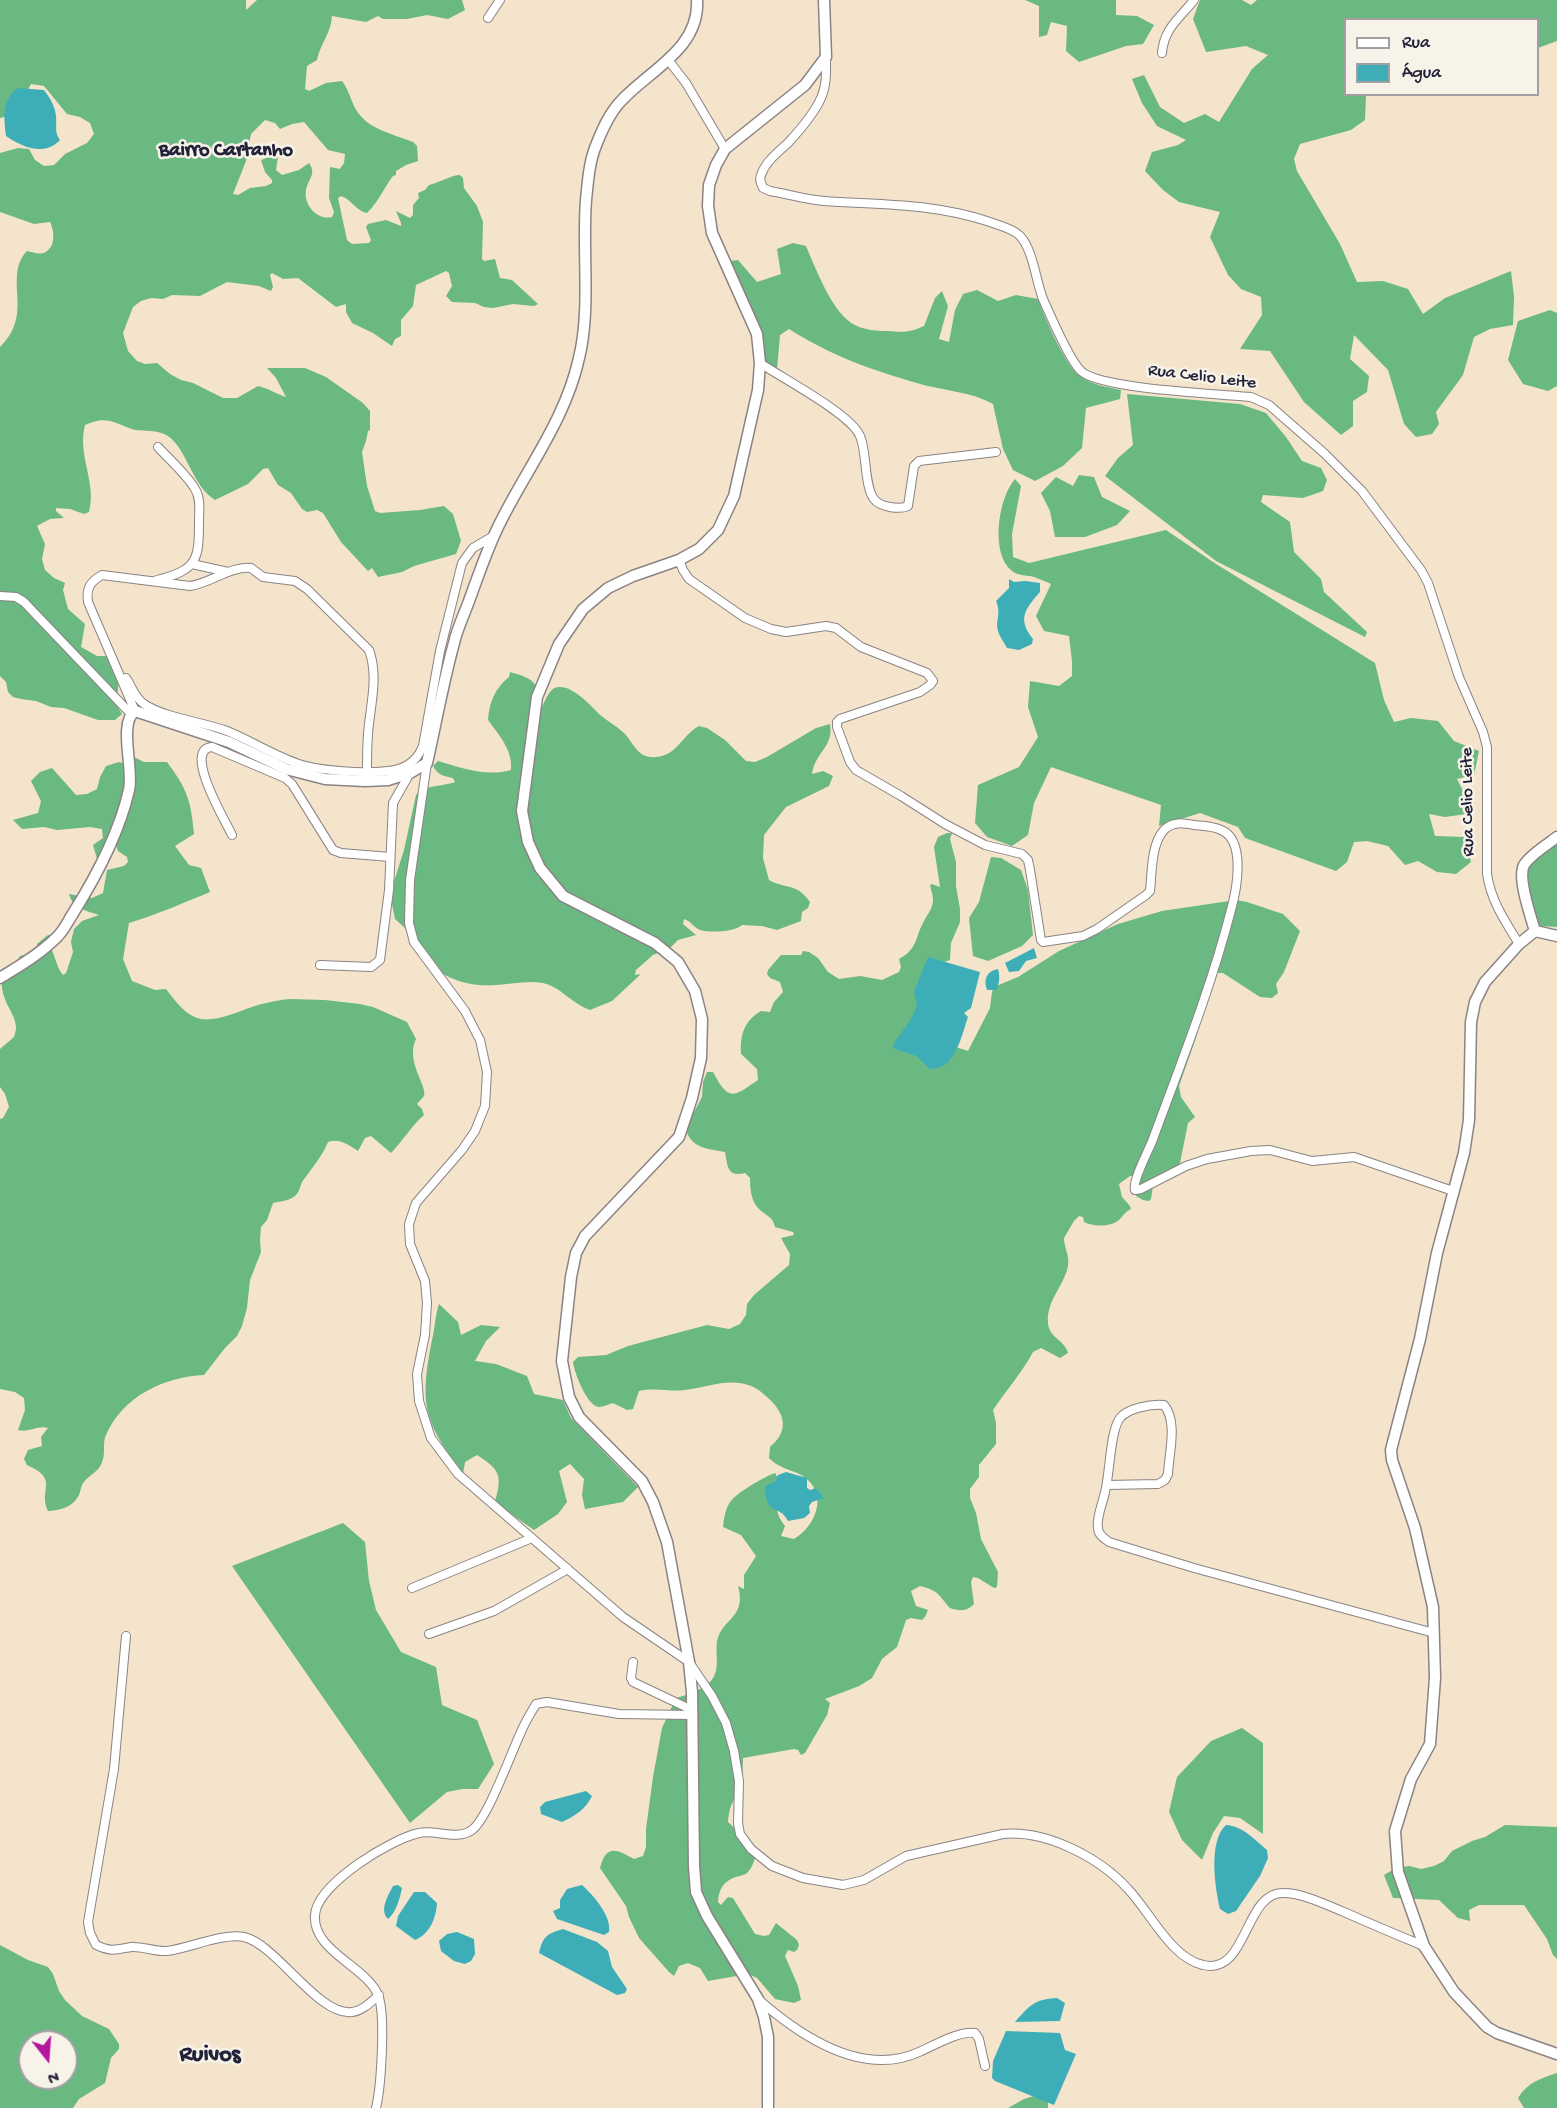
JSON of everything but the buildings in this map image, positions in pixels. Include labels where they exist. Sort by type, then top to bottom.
[{"type":"street","points":[[488,18],[500,0]]},
{"type":"street","points":[[697,0],[698,16],[689,35],[669,61],[621,101],[605,124],[593,152],[588,179],[584,235],[585,314],[580,358],[568,396],[551,432],[501,521],[454,641],[427,763],[410,880],[409,923],[414,942],[465,1011],[480,1040],[487,1072],[485,1106],[475,1131],[462,1150],[416,1203],[409,1224],[411,1244],[425,1281],[427,1304],[425,1335],[417,1374],[419,1401],[431,1438],[458,1474],[623,1617],[689,1662],[712,1696],[726,1723],[739,1781],[740,1834],[751,1849],[772,1866],[803,1878],[843,1885],[864,1880],[906,1856],[1003,1834],[1018,1833],[1057,1841],[1099,1864],[1127,1887],[1184,1958],[1204,1966],[1220,1965],[1232,1956],[1261,1904],[1270,1896],[1283,1893],[1317,1901],[1424,1946]]},
{"type":"street","points":[[824,0],[826,57],[805,85],[725,148],[709,185],[708,206],[712,233],[757,334],[760,363],[758,390],[734,496],[718,530],[699,549],[679,560],[633,576],[608,588],[583,609],[559,644],[537,697],[522,811],[528,842],[540,868],[563,896],[655,943],[678,962],[695,991],[702,1019],[701,1058],[692,1098],[679,1137],[585,1236],[576,1254],[571,1277],[562,1361],[568,1397],[579,1417],[642,1481],[653,1502],[667,1542],[689,1662],[694,1866],[696,1892],[707,1916],[758,1998],[789,2025],[845,2054],[864,2059],[886,2060],[913,2055],[963,2033],[975,2033],[979,2039],[985,2066]]},
{"type":"street","points":[[1162,53],[1163,41],[1167,32],[1194,0]]},
{"type":"street","name":"Rua Celio Leite","points":[[826,57],[826,79],[822,97],[810,117],[769,161],[761,173],[760,181],[763,188],[822,201],[915,205],[973,217],[1009,228],[1020,236],[1026,246],[1042,296],[1055,325],[1080,370],[1089,377],[1116,384],[1251,397],[1269,405],[1324,453],[1362,491],[1428,584],[1459,677],[1483,732],[1487,747],[1487,874],[1496,906],[1519,944]]},
{"type":"street","points":[[669,61],[686,83],[725,148]]},
{"type":"street","points":[[760,363],[842,415],[855,427],[861,438],[871,493],[880,504],[899,508],[908,506],[914,466],[919,461],[996,452]]},
{"type":"street","points":[[151,581],[182,571],[192,564],[199,550],[199,499],[196,489],[158,447]]},
{"type":"street","points":[[118,673],[124,676],[143,704],[158,711],[228,732],[300,764],[321,770],[367,772],[404,768],[417,758],[423,746],[440,651],[462,563],[473,548],[495,535]]},
{"type":"street","points":[[679,560],[689,579],[745,618],[771,629],[786,632],[826,626],[836,628],[861,647],[932,676],[933,681],[930,685],[920,692],[837,722],[850,762],[856,770],[945,824],[985,845],[1022,854],[1028,860],[1043,942],[1090,933],[1146,896],[1150,891],[1157,842],[1165,829],[1178,822],[1221,830],[1229,835],[1237,847],[1238,862],[1232,907],[1208,986],[1149,1150],[1134,1184],[1135,1190],[1186,1166],[1207,1159],[1251,1150],[1270,1150],[1312,1161],[1354,1157],[1454,1191]]},
{"type":"street","points":[[192,564],[228,572]]},
{"type":"street","points":[[0,978],[30,959],[58,937],[85,894],[118,828],[129,789],[131,770],[126,729],[133,712],[88,602],[87,593],[91,582],[102,576],[190,586],[203,584],[228,572],[247,567],[263,577],[295,581],[307,589],[369,650],[372,659],[374,686],[368,733],[367,772]]},
{"type":"street","points":[[0,596],[16,597],[24,602],[133,712],[229,742],[286,769],[325,779],[388,780],[410,773],[427,763]]},
{"type":"street","points":[[232,835],[203,772],[201,758],[202,752],[207,747],[212,747],[285,778],[292,784],[327,844],[333,850],[342,853],[390,857]]},
{"type":"street","points":[[320,965],[371,967],[377,965],[380,960],[389,890],[393,803],[410,773]]},
{"type":"street","points":[[1535,931],[1521,878],[1523,867],[1557,837]]},
{"type":"street","points":[[1535,931],[1519,944],[1485,982],[1475,1002],[1471,1022],[1468,1120],[1464,1153],[1437,1253],[1420,1339],[1391,1450],[1392,1460],[1417,1539],[1433,1607],[1435,1678],[1430,1744],[1411,1779],[1395,1831],[1398,1872],[1424,1946],[1454,1992],[1487,2027],[1497,2033],[1557,2054]]},
{"type":"street","points":[[1535,931],[1557,936]]},
{"type":"street","points":[[1107,1485],[1158,1484],[1165,1480],[1168,1474],[1172,1421],[1164,1405],[1156,1404],[1130,1411],[1122,1416],[1116,1425],[1107,1485],[1098,1522],[1100,1536],[1109,1542],[1194,1568],[1434,1633]]},
{"type":"street","points":[[412,1588],[532,1538]]},
{"type":"street","points":[[429,1634],[494,1611],[568,1569]]},
{"type":"street","points":[[126,1636],[114,1769],[88,1922],[96,1945],[116,1951],[133,1947],[167,1951],[229,1937],[245,1937],[260,1946],[324,2003],[339,2010],[351,2013],[363,2008],[379,1995]]},
{"type":"street","points":[[633,1662],[631,1678],[633,1682],[692,1712]]},
{"type":"street","points":[[376,2108],[380,2090],[382,2009],[379,1995],[363,1975],[329,1948],[318,1931],[315,1915],[320,1899],[337,1880],[376,1852],[406,1836],[422,1832],[460,1834],[472,1830],[483,1818],[522,1729],[536,1704],[547,1702],[620,1714],[692,1712]]},
{"type":"street","points":[[758,1998],[768,2037],[768,2108]]},
{"type":"green space","points":[[0,0],[246,0],[246,10],[257,0],[462,0],[465,10],[448,19],[427,15],[407,19],[383,19],[378,16],[366,22],[332,16],[330,28],[317,60],[307,66],[305,89],[309,91],[326,83],[342,81],[356,110],[364,120],[377,128],[413,142],[417,146],[418,161],[396,171],[396,175],[367,213],[345,198],[341,196],[338,198],[347,240],[352,244],[369,243],[371,240],[366,227],[368,224],[386,220],[401,226],[396,211],[410,218],[413,215],[413,205],[419,198],[418,193],[429,185],[460,175],[463,178],[464,188],[477,206],[483,222],[482,259],[484,261],[495,259],[500,278],[512,280],[538,304],[534,306],[513,304],[493,308],[475,303],[452,302],[446,296],[452,286],[449,273],[446,271],[416,285],[413,306],[401,320],[401,336],[395,339],[392,346],[352,323],[346,312],[346,304],[336,307],[298,278],[283,279],[272,273],[270,275],[273,287],[271,291],[259,286],[227,282],[200,296],[172,295],[163,299],[151,298],[141,301],[133,307],[123,333],[128,351],[137,361],[145,364],[157,363],[181,380],[193,383],[223,398],[237,398],[258,386],[286,397],[276,378],[267,368],[305,368],[326,377],[363,403],[370,411],[370,430],[362,452],[367,486],[375,511],[380,513],[444,506],[453,514],[461,541],[456,554],[414,566],[402,572],[378,577],[372,568],[368,571],[341,542],[323,513],[317,510],[307,512],[302,509],[291,493],[278,485],[268,468],[263,469],[248,484],[215,500],[201,486],[175,442],[168,436],[158,432],[133,429],[107,420],[91,422],[85,425],[83,436],[91,490],[89,512],[84,514],[70,509],[56,508],[56,511],[64,518],[50,519],[37,526],[45,544],[42,559],[45,570],[54,578],[65,583],[63,590],[68,609],[85,624],[81,647],[97,656],[110,656],[114,661],[118,679],[116,704],[122,714],[115,720],[98,720],[64,708],[13,697],[8,692],[6,682],[0,676],[0,347],[11,332],[16,319],[17,273],[22,258],[27,251],[45,252],[52,245],[53,237],[50,222],[34,224],[0,212],[0,153],[18,148],[29,149],[35,160],[44,166],[54,165],[65,154],[87,143],[94,134],[90,123],[80,117],[67,114],[44,86],[31,84],[14,109],[0,118]],"holes":[[[265,120],[275,123],[280,129],[304,122],[328,150],[345,154],[344,163],[340,169],[330,167],[329,198],[334,212],[332,217],[326,218],[316,214],[309,206],[306,195],[312,173],[309,163],[299,170],[282,175],[276,170],[278,157],[272,156],[261,160],[272,183],[250,188],[238,195],[233,194],[246,161],[251,134]]]},
{"type":"green space","points":[[1025,0],[1116,0],[1116,15],[1137,16],[1154,25],[1143,44],[1126,46],[1079,62],[1066,51],[1067,26],[1051,22],[1047,35],[1039,37],[1039,6]]},
{"type":"green space","points":[[1200,0],[1242,0],[1251,5],[1257,0],[1557,0],[1557,41],[1539,48],[1539,18],[1344,18],[1344,96],[1366,96],[1365,120],[1351,130],[1300,144],[1294,159],[1297,171],[1340,244],[1357,282],[1383,281],[1408,289],[1423,314],[1445,298],[1511,271],[1514,297],[1513,325],[1490,329],[1474,337],[1463,375],[1436,412],[1439,424],[1432,434],[1416,437],[1404,424],[1388,370],[1354,335],[1350,359],[1369,376],[1367,392],[1353,401],[1353,426],[1341,435],[1304,402],[1270,351],[1240,349],[1262,315],[1261,297],[1241,289],[1228,275],[1210,237],[1220,212],[1179,202],[1163,190],[1145,171],[1152,152],[1178,145],[1186,140],[1157,126],[1142,103],[1132,79],[1144,75],[1160,107],[1184,123],[1205,114],[1219,122],[1252,69],[1268,55],[1246,46],[1206,52],[1193,19]]},
{"type":"green space","points":[[793,243],[806,246],[826,290],[839,311],[847,320],[867,329],[906,331],[924,326],[935,298],[942,291],[948,306],[939,339],[949,342],[955,310],[963,294],[977,290],[998,301],[1016,295],[1038,299],[1056,341],[1075,372],[1090,382],[1121,390],[1120,399],[1086,408],[1082,448],[1063,466],[1035,481],[1013,470],[1003,449],[993,404],[984,400],[927,386],[867,367],[820,347],[789,329],[780,335],[777,370],[764,363],[730,261],[738,260],[757,282],[781,274],[777,249]]},
{"type":"green space","points":[[1550,310],[1557,313],[1557,386],[1548,391],[1523,384],[1508,360],[1518,321]]},
{"type":"green space","points":[[1127,394],[1240,404],[1266,413],[1302,461],[1321,468],[1327,480],[1323,491],[1303,498],[1263,495],[1261,502],[1290,522],[1294,552],[1321,579],[1324,592],[1367,632],[1365,637],[1216,561],[1105,476],[1118,458],[1133,445]]},
{"type":"green space","points":[[1079,475],[1094,477],[1102,497],[1130,511],[1117,525],[1085,537],[1055,537],[1050,511],[1041,493],[1056,477],[1073,486]]},
{"type":"green space","points":[[1015,479],[1021,486],[1012,534],[1013,557],[1029,563],[1166,530],[1375,663],[1384,700],[1394,722],[1411,718],[1438,721],[1454,741],[1479,751],[1474,775],[1457,779],[1469,803],[1466,814],[1445,817],[1429,814],[1435,836],[1465,837],[1471,862],[1456,874],[1437,872],[1418,861],[1405,865],[1388,846],[1367,841],[1354,842],[1347,862],[1336,871],[1245,838],[1238,827],[1200,813],[1159,826],[1161,805],[1051,767],[1034,803],[1028,835],[1012,846],[987,837],[975,823],[978,785],[1019,767],[1038,737],[1028,707],[1030,681],[1059,686],[1072,676],[1069,636],[1044,631],[1036,616],[1051,584],[1034,577],[1014,573],[1005,563],[1001,552],[999,526],[1001,512],[1004,499]]},
{"type":"green space","points":[[510,672],[527,678],[535,685],[539,713],[553,689],[565,688],[578,695],[622,731],[637,750],[650,757],[669,753],[699,726],[707,728],[725,740],[746,761],[755,762],[816,728],[830,724],[827,744],[812,774],[823,771],[833,776],[829,786],[786,807],[764,835],[763,858],[769,880],[796,889],[810,902],[808,908],[802,912],[801,921],[777,930],[762,926],[742,925],[716,932],[700,930],[684,919],[683,924],[696,935],[678,940],[670,948],[653,955],[636,970],[635,975],[641,974],[612,1001],[590,1010],[543,983],[473,984],[453,979],[427,962],[418,954],[419,949],[414,950],[405,928],[395,919],[390,894],[404,850],[416,795],[430,787],[455,782],[453,778],[441,775],[435,769],[433,766],[438,761],[483,772],[511,770],[508,749],[488,720],[494,696],[509,677]]},
{"type":"green space","points":[[132,756],[144,762],[167,762],[179,780],[187,795],[194,834],[175,846],[189,865],[201,868],[210,892],[129,923],[123,959],[132,981],[155,990],[166,989],[183,1009],[199,1018],[228,1016],[265,1003],[291,999],[360,1004],[373,1007],[407,1022],[416,1039],[413,1056],[424,1092],[424,1096],[417,1104],[424,1115],[391,1153],[371,1136],[365,1138],[358,1151],[347,1144],[328,1142],[320,1158],[302,1182],[297,1194],[288,1200],[273,1203],[267,1220],[261,1227],[261,1252],[250,1280],[247,1308],[237,1336],[204,1375],[160,1385],[146,1391],[123,1409],[113,1421],[106,1435],[101,1465],[83,1483],[77,1499],[66,1507],[48,1511],[45,1496],[46,1480],[37,1470],[27,1465],[24,1459],[28,1450],[42,1446],[41,1437],[48,1428],[18,1430],[25,1410],[24,1398],[15,1392],[0,1389],[0,1119],[9,1107],[0,1087],[0,1049],[14,1037],[16,1027],[3,994],[2,979],[20,956],[29,958],[37,952],[37,944],[48,935],[51,935],[49,944],[59,968],[63,975],[66,973],[73,952],[71,942],[74,929],[82,921],[99,915],[77,906],[69,894],[92,898],[103,893],[107,870],[124,866],[128,862],[127,857],[118,851],[115,842],[98,862],[93,845],[103,838],[102,829],[90,827],[57,830],[44,827],[22,829],[13,820],[38,813],[41,801],[31,781],[40,772],[52,768],[76,795],[87,794],[97,789],[106,766],[119,762],[126,764]]},
{"type":"green space","points":[[952,833],[950,839],[956,862],[960,922],[951,943],[950,960],[944,962],[938,990],[956,1047],[968,1051],[990,1008],[994,987],[1018,977],[1059,951],[1118,924],[1162,911],[1236,900],[1283,914],[1300,931],[1284,972],[1276,984],[1278,993],[1272,998],[1260,997],[1223,973],[1216,973],[1179,1086],[1181,1097],[1195,1117],[1188,1123],[1180,1163],[1170,1175],[1153,1186],[1149,1201],[1136,1196],[1133,1176],[1130,1176],[1119,1184],[1122,1197],[1131,1209],[1116,1222],[1107,1225],[1088,1224],[1084,1222],[1083,1217],[1079,1216],[1064,1238],[1068,1266],[1052,1301],[1048,1323],[1051,1332],[1064,1345],[1068,1353],[1060,1358],[1041,1348],[1033,1352],[993,1410],[996,1423],[996,1444],[979,1465],[979,1477],[970,1489],[970,1498],[976,1513],[981,1539],[998,1572],[997,1587],[994,1588],[973,1577],[971,1582],[974,1604],[962,1610],[950,1608],[938,1594],[927,1588],[920,1586],[911,1591],[916,1606],[928,1610],[925,1617],[922,1620],[911,1618],[906,1620],[897,1647],[882,1659],[872,1678],[859,1686],[825,1699],[830,1703],[827,1715],[805,1753],[801,1755],[798,1750],[794,1749],[743,1758],[742,1790],[732,1804],[728,1822],[758,1850],[749,1871],[729,1880],[720,1890],[718,1902],[721,1905],[728,1897],[733,1898],[755,1934],[769,1935],[776,1923],[797,1940],[799,1945],[797,1950],[794,1952],[788,1950],[785,1956],[798,1986],[801,2000],[794,2003],[775,1999],[757,1978],[748,1974],[708,1981],[700,1968],[688,1963],[679,1966],[674,1976],[639,1938],[626,1906],[600,1868],[608,1852],[616,1851],[634,1859],[643,1856],[662,1728],[676,1698],[701,1688],[710,1682],[715,1674],[717,1641],[724,1627],[737,1611],[740,1597],[738,1586],[744,1589],[744,1575],[756,1556],[741,1535],[723,1527],[728,1505],[753,1484],[775,1473],[781,1483],[777,1511],[785,1526],[781,1536],[794,1539],[812,1520],[816,1512],[817,1495],[807,1479],[769,1458],[770,1447],[777,1440],[783,1425],[780,1412],[758,1389],[738,1383],[728,1383],[685,1390],[645,1390],[639,1391],[633,1409],[627,1410],[613,1403],[599,1407],[594,1405],[586,1395],[573,1362],[578,1357],[606,1355],[628,1346],[707,1325],[729,1329],[740,1324],[746,1315],[747,1304],[754,1295],[789,1265],[790,1254],[781,1238],[794,1235],[793,1232],[775,1227],[771,1219],[757,1207],[750,1187],[750,1178],[745,1173],[735,1174],[729,1170],[725,1152],[698,1145],[687,1133],[692,1116],[702,1097],[703,1082],[707,1072],[713,1072],[723,1088],[732,1094],[758,1080],[757,1069],[741,1054],[742,1035],[751,1019],[761,1011],[770,1012],[774,1002],[783,992],[780,982],[770,978],[767,974],[781,955],[801,955],[803,951],[809,952],[818,958],[828,972],[839,979],[860,976],[882,980],[899,972],[901,967],[899,959],[913,947],[931,908],[933,899],[930,885],[940,887],[934,847],[938,837]]},
{"type":"green space","points":[[1557,841],[1557,927],[1538,926],[1525,876],[1528,866]]},
{"type":"green space","points":[[991,857],[1001,858],[1021,870],[1028,890],[1033,935],[1022,946],[988,961],[973,956],[969,918],[979,902]]},
{"type":"green space","points":[[439,1304],[458,1322],[461,1335],[481,1325],[500,1327],[486,1341],[475,1361],[496,1364],[527,1376],[534,1394],[563,1400],[571,1418],[638,1487],[623,1502],[585,1509],[582,1495],[584,1479],[570,1464],[559,1471],[567,1502],[558,1514],[534,1530],[495,1501],[499,1479],[490,1464],[477,1455],[465,1462],[463,1474],[440,1440],[428,1411],[426,1397],[428,1362]]},
{"type":"green space","points":[[343,1523],[365,1542],[369,1581],[376,1610],[401,1652],[436,1667],[442,1705],[477,1720],[494,1764],[478,1789],[447,1792],[410,1823],[232,1566]]},
{"type":"green space","points":[[1242,1728],[1263,1743],[1263,1834],[1240,1818],[1224,1816],[1213,1833],[1202,1860],[1182,1840],[1169,1812],[1177,1777],[1211,1741]]},
{"type":"green space","points":[[1505,1825],[1557,1827],[1557,1959],[1547,1939],[1524,1905],[1479,1905],[1469,1910],[1470,1921],[1458,1918],[1439,1900],[1393,1898],[1384,1875],[1396,1868],[1409,1866],[1421,1869],[1434,1866],[1444,1861],[1452,1851],[1485,1837]]},
{"type":"green space","points":[[0,1945],[28,1960],[48,1967],[65,2000],[82,2016],[109,2029],[119,2044],[119,2049],[111,2058],[105,2083],[79,2099],[73,2108],[0,2108]]},
{"type":"green space","points":[[1557,2073],[1557,2108],[1524,2108],[1518,2098],[1526,2088],[1540,2079]]},
{"type":"green space","points":[[1037,2095],[1048,2101],[1048,2108],[1008,2108],[1024,2099]]},
{"type":"water","points":[[18,88],[44,90],[52,102],[56,116],[56,132],[60,140],[54,145],[40,149],[26,147],[6,136],[4,116],[6,104]]},
{"type":"water","points":[[1009,579],[1014,582],[1040,583],[1040,592],[1027,609],[1024,620],[1033,639],[1032,644],[1019,650],[1007,648],[997,628],[996,601],[1009,588]]},
{"type":"water","points":[[1034,948],[1037,958],[1026,961],[1019,971],[1009,972],[1005,963]]},
{"type":"water","points":[[928,957],[980,972],[971,1008],[964,1013],[968,1017],[955,1052],[944,1065],[930,1069],[916,1056],[893,1048],[917,1006],[914,992]]},
{"type":"water","points":[[998,969],[999,980],[996,990],[987,990],[985,982],[987,976]]},
{"type":"water","points":[[786,1472],[807,1478],[807,1488],[810,1490],[816,1488],[824,1498],[812,1502],[809,1506],[810,1513],[804,1518],[788,1521],[768,1502],[765,1486],[775,1482],[778,1475]]},
{"type":"water","points":[[586,1791],[592,1796],[590,1801],[580,1812],[567,1820],[562,1822],[541,1814],[540,1807],[545,1802]]},
{"type":"water","points":[[1226,1825],[1248,1834],[1267,1850],[1268,1858],[1260,1876],[1236,1911],[1228,1914],[1220,1909],[1214,1865],[1220,1832]]},
{"type":"water","points":[[398,1885],[402,1888],[399,1901],[388,1919],[384,1911],[385,1903],[393,1886]]},
{"type":"water","points":[[582,1885],[596,1900],[608,1919],[609,1932],[604,1935],[557,1919],[553,1911],[560,1908],[560,1900],[567,1889]]},
{"type":"water","points":[[414,1892],[425,1892],[437,1903],[431,1925],[425,1934],[415,1940],[396,1926],[398,1916]]},
{"type":"water","points":[[563,1929],[597,1942],[608,1951],[612,1967],[627,1989],[625,1993],[617,1995],[539,1953],[546,1936]]},
{"type":"water","points":[[457,1932],[474,1939],[475,1954],[471,1961],[465,1964],[454,1961],[441,1951],[439,1941],[447,1934]]},
{"type":"water","points":[[1057,1998],[1065,2003],[1060,2021],[1015,2022],[1033,2004]]},
{"type":"water","points":[[1006,2031],[1060,2033],[1065,2050],[1076,2054],[1054,2105],[992,2078],[993,2061]]},
{"type":"district","name":"Bairro Cartanho","points":[[226,152]]},
{"type":"district","name":"Ruivos","points":[[210,2056]]}]
